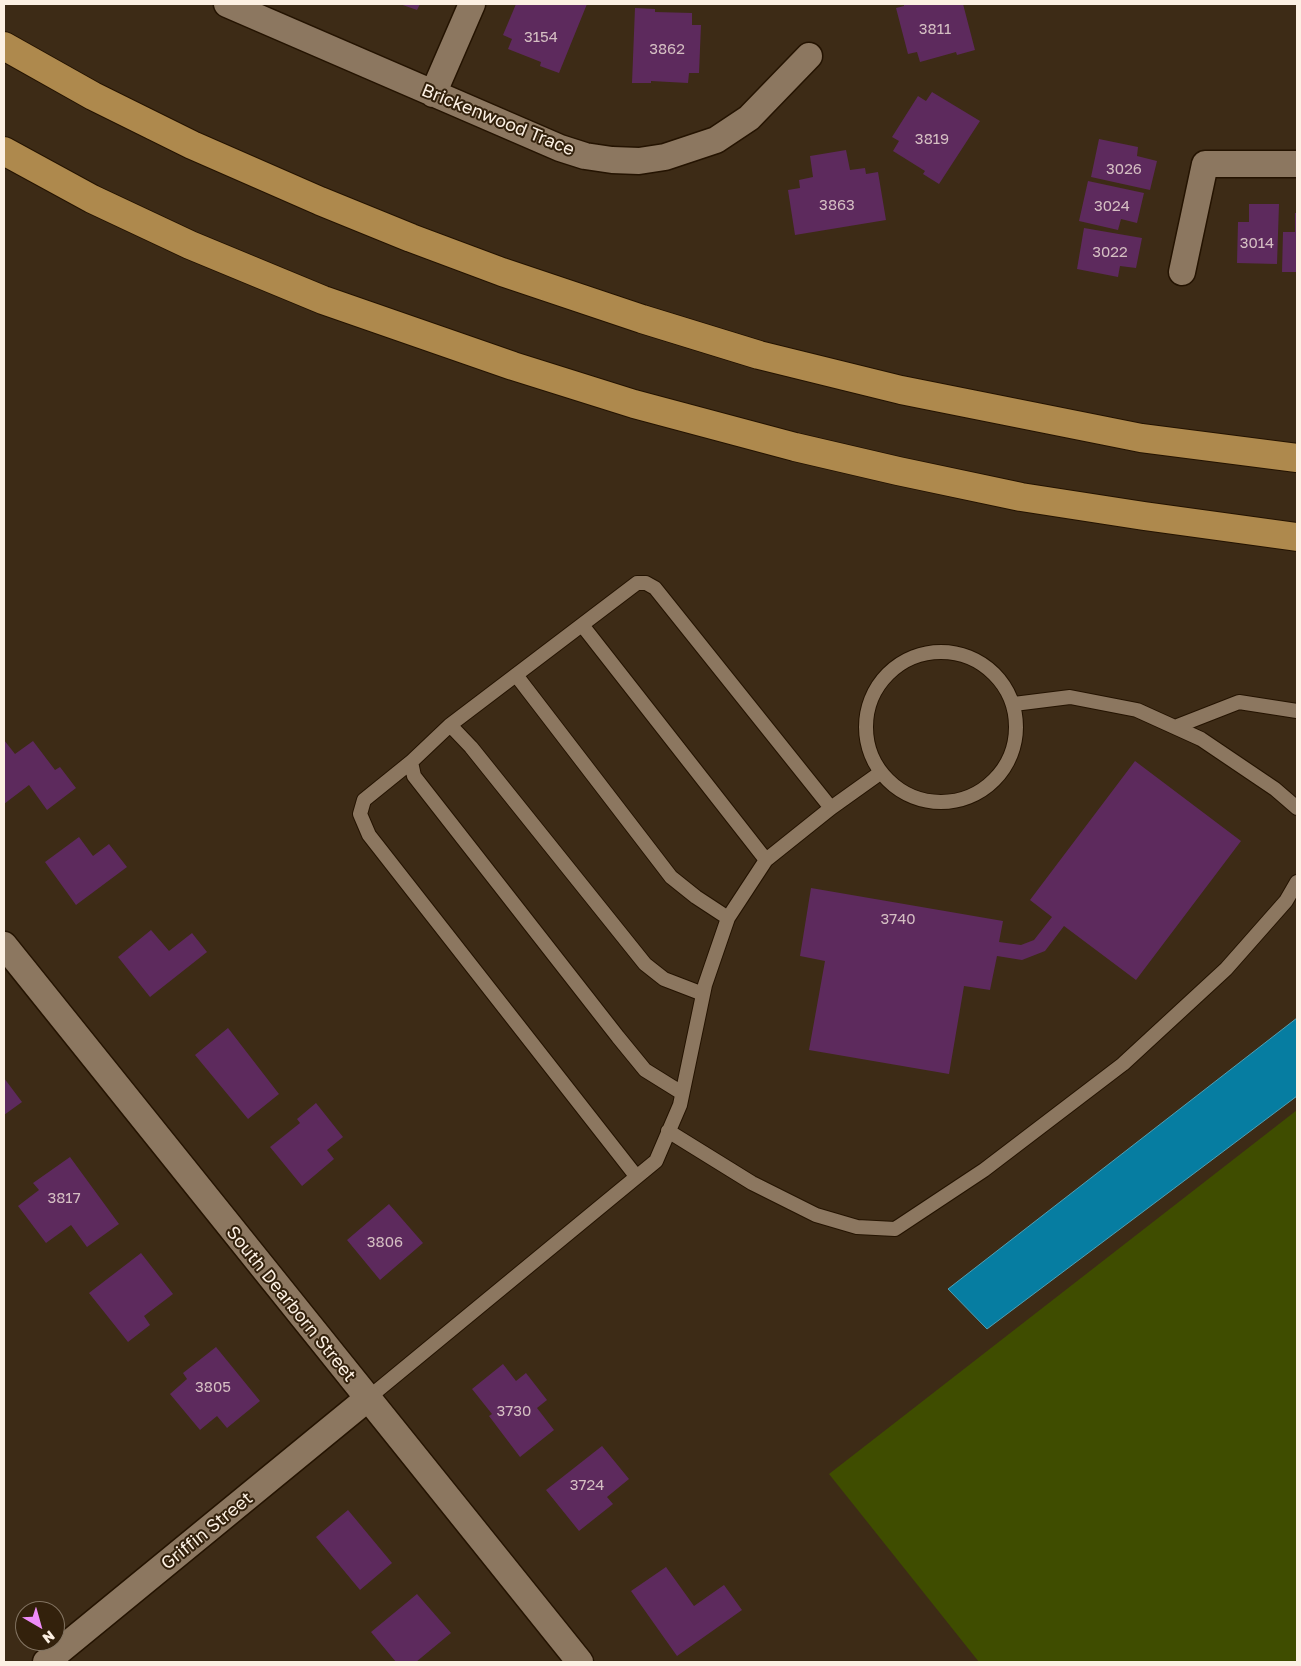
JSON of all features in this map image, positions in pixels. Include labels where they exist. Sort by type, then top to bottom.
[{"type":"highway","points":[[4,46],[93,96],[192,145],[320,202],[502,272],[642,319],[759,355],[901,390],[1141,438],[1297,458]]},
{"type":"highway","points":[[4,151],[92,199],[190,245],[315,296],[457,347],[634,404],[898,472],[1021,497],[1297,537]]},
{"type":"street","name":"Brickenwood Trace","points":[[227,4],[560,148],[585,156],[612,160],[639,161],[665,158],[716,140],[749,118],[809,56]]},
{"type":"street","points":[[432,94],[472,4]]},
{"type":"street","points":[[1182,272],[1205,164],[1297,164]]},
{"type":"street","name":"South Dearborn Street","points":[[4,945],[580,1662]]},
{"type":"street","name":"Griffin Street","points":[[46,1662],[367,1399]]},
{"type":"lane","points":[[636,1176],[369,834],[360,814],[364,800],[411,762],[450,725],[637,583],[646,583],[656,588],[831,808]]},
{"type":"lane","points":[[582,625],[766,860]]},
{"type":"lane","points":[[932,652],[958,653],[982,663],[1001,680],[1014,704],[1018,727],[1014,750],[1003,771],[986,788],[965,799],[942,803],[918,800],[897,789],[880,772],[868,749],[866,723],[872,698],[886,676],[907,660],[932,652]]},
{"type":"lane","points":[[516,675],[671,878],[728,918]]},
{"type":"lane","points":[[1014,704],[1070,697],[1137,710],[1202,739],[1275,789],[1297,808]]},
{"type":"lane","points":[[1175,727],[1239,702],[1297,711]]},
{"type":"lane","points":[[450,725],[471,747],[645,964],[664,979],[702,994]]},
{"type":"lane","points":[[411,762],[414,776],[645,1070],[682,1093]]},
{"type":"lane","points":[[367,1399],[656,1161],[680,1105],[702,994],[728,918],[766,860],[880,772]]},
{"type":"lane","points":[[668,1131],[752,1183],[816,1214],[857,1228],[895,1229],[984,1170],[1123,1064],[1226,969],[1286,901],[1297,882]]},
{"type":"green space","points":[[1297,1110],[1297,1662],[979,1662],[829,1474]]},
{"type":"water","points":[[1297,1018],[1297,1096],[987,1329],[948,1289]]},
{"type":"building","points":[[400,4],[420,4],[417,10]]},
{"type":"building","points":[[516,4],[587,4],[559,73],[540,66],[541,62],[508,49],[512,39],[503,35]]},
{"type":"building","points":[[904,4],[963,4],[975,50],[957,55],[956,52],[920,62],[917,52],[908,54],[896,8],[904,6]]},
{"type":"building","points":[[635,8],[655,9],[655,12],[692,13],[692,25],[701,25],[699,73],[689,73],[688,83],[651,81],[651,83],[632,83]]},
{"type":"building","points":[[932,92],[980,121],[939,184],[923,174],[925,171],[893,151],[899,141],[892,137],[918,96],[926,101]]},
{"type":"building","points":[[1099,139],[1138,147],[1137,156],[1157,161],[1150,190],[1091,177]]},
{"type":"building","points":[[846,150],[850,170],[865,168],[866,174],[878,172],[886,220],[795,235],[788,190],[800,188],[799,180],[813,177],[810,156]]},
{"type":"building","points":[[1088,181],[1144,193],[1137,223],[1121,219],[1118,230],[1079,221]]},
{"type":"building","points":[[1249,204],[1279,204],[1277,264],[1237,263],[1238,222],[1249,222]]},
{"type":"building","points":[[1295,213],[1297,213],[1297,272],[1282,272],[1283,232],[1295,232]]},
{"type":"building","points":[[1084,228],[1142,238],[1136,268],[1120,266],[1118,277],[1077,269]]},
{"type":"building","points":[[4,740],[15,754],[33,741],[55,770],[60,767],[76,788],[47,810],[29,785],[4,804]]},
{"type":"building","points":[[1135,761],[1241,841],[1136,980],[1064,926],[1045,951],[1022,960],[997,956],[990,990],[964,986],[949,1074],[809,1050],[825,961],[800,956],[811,888],[1003,921],[999,942],[1021,945],[1034,940],[1052,917],[1030,900]]},
{"type":"building","points":[[79,837],[93,856],[109,844],[127,867],[76,905],[45,862]]},
{"type":"building","points":[[151,930],[169,951],[192,933],[207,952],[150,997],[118,957]]},
{"type":"building","points":[[228,1028],[279,1094],[248,1119],[195,1055]]},
{"type":"building","points":[[4,1078],[22,1102],[4,1115]]},
{"type":"building","points":[[316,1103],[343,1137],[327,1150],[334,1159],[302,1186],[270,1147],[300,1123],[297,1119]]},
{"type":"building","points":[[70,1157],[119,1224],[87,1247],[71,1225],[46,1243],[18,1206],[39,1190],[33,1183]]},
{"type":"building","points":[[389,1204],[423,1243],[380,1280],[347,1240]]},
{"type":"building","points":[[141,1253],[173,1294],[144,1316],[150,1325],[128,1342],[89,1293]]},
{"type":"building","points":[[216,1347],[260,1401],[227,1428],[217,1416],[200,1430],[170,1394],[187,1379],[183,1373]]},
{"type":"building","points":[[503,1364],[516,1381],[526,1373],[547,1400],[537,1408],[554,1430],[520,1457],[489,1416],[492,1414],[472,1389]]},
{"type":"building","points":[[602,1446],[629,1479],[607,1497],[613,1504],[579,1531],[546,1490]]},
{"type":"building","points":[[348,1510],[392,1563],[360,1590],[316,1537]]},
{"type":"building","points":[[666,1567],[694,1606],[724,1585],[742,1610],[677,1656],[631,1591]]},
{"type":"building","points":[[417,1594],[451,1633],[416,1662],[396,1662],[371,1632]]}]
